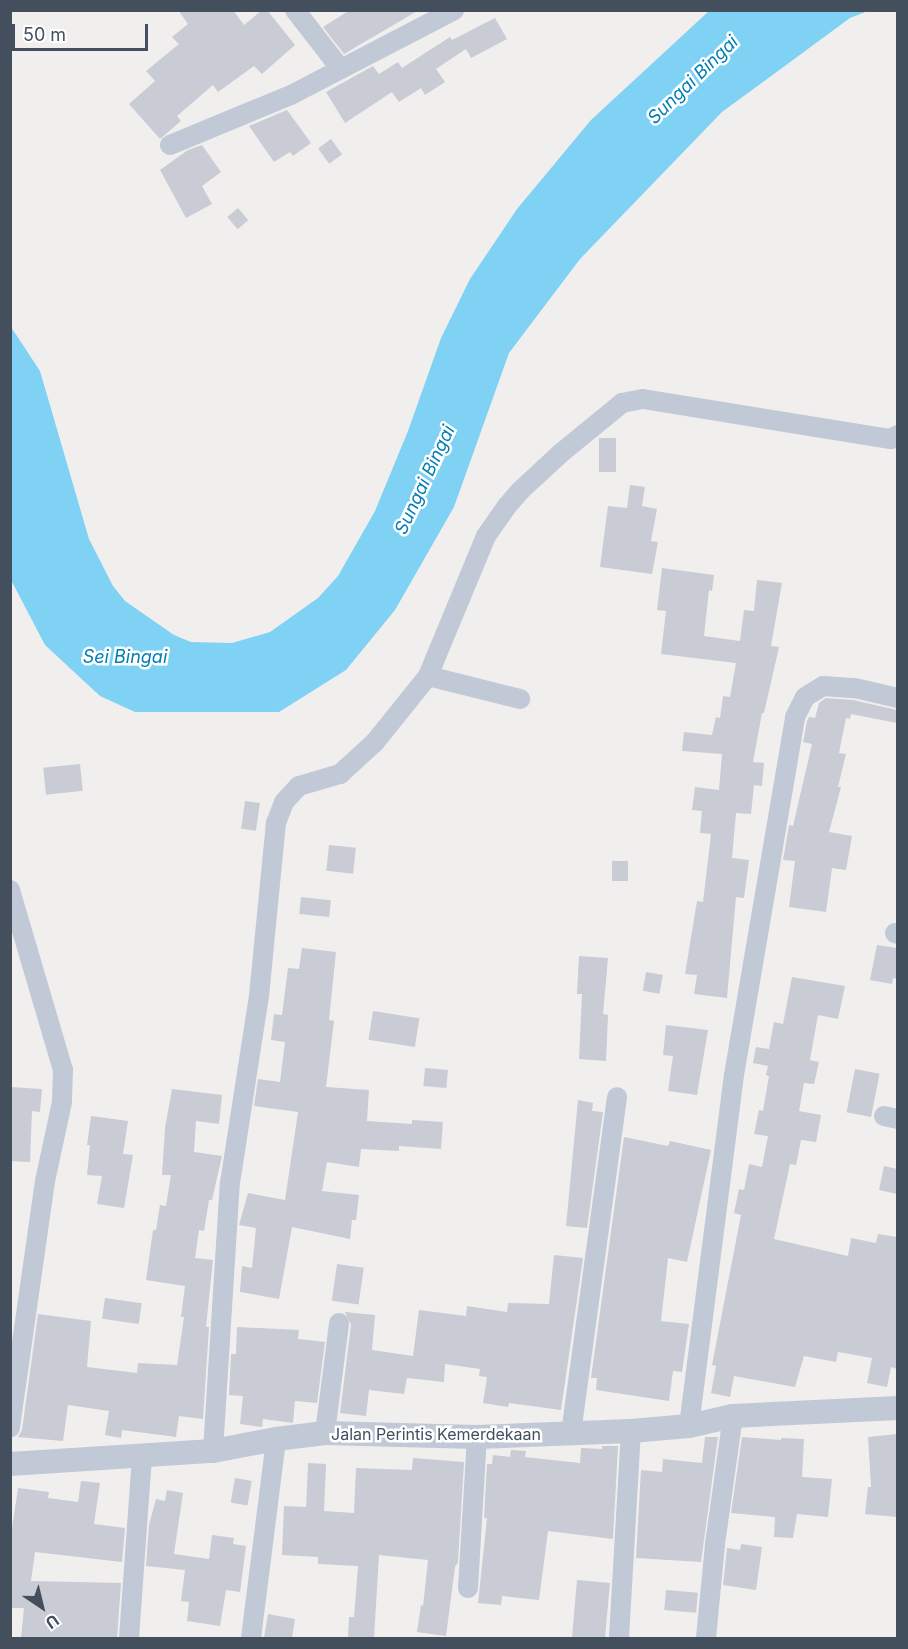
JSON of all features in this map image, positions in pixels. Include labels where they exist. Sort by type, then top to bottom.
[{"type":"street","points":[[295,10],[340,68]]},
{"type":"street","points":[[170,145],[291,95],[454,10]]},
{"type":"street","points":[[213,1451],[230,1183],[259,996],[276,823],[284,802],[299,786],[340,774],[375,742],[428,676],[486,536],[507,506],[520,490],[622,403],[643,399],[891,439],[897,435]]},
{"type":"street","points":[[428,676],[520,699]]},
{"type":"street","points":[[689,1426],[734,1075],[795,717],[805,697],[823,686],[855,687],[897,698]]},
{"type":"street","points":[[10,890],[63,1070],[62,1102],[45,1181],[10,1428]]},
{"type":"street","points":[[571,1433],[617,1097]]},
{"type":"street","points":[[325,1433],[339,1323]]},
{"type":"street","name":"Jalan Perintis Kemerdekaan","points":[[10,1464],[213,1451],[276,1439],[325,1433],[477,1437],[631,1431],[689,1426],[732,1416],[897,1408]]},
{"type":"street","points":[[706,1638],[732,1416]]},
{"type":"street","points":[[620,1638],[631,1431]]},
{"type":"street","points":[[468,1588],[477,1437]]},
{"type":"street","points":[[251,1638],[276,1439]]},
{"type":"street","points":[[129,1638],[142,1455]]},
{"type":"water","name":"Sei Bingai","points":[[709,11],[868,11],[850,18],[722,112],[580,259],[509,353],[454,507],[395,610],[346,670],[279,712],[135,712],[100,696],[45,645],[11,580],[11,327],[40,371],[89,539],[113,586],[125,601],[174,635],[191,642],[232,643],[270,632],[318,598],[338,576],[375,511],[408,431],[441,338],[470,279],[517,209],[591,120]]},
{"type":"building","points":[[178,10],[233,10],[244,25],[262,10],[267,10],[295,45],[262,74],[254,66],[218,92],[213,85],[177,116],[181,121],[160,139],[129,104],[155,81],[146,71],[179,44],[172,37],[188,24]]},
{"type":"building","points":[[350,10],[419,10],[344,54],[323,27]]},
{"type":"building","points":[[495,18],[507,39],[471,58],[466,49],[436,69],[445,82],[425,95],[421,88],[399,102],[392,92],[345,123],[326,92],[373,66],[379,74],[398,62],[402,68],[450,37],[452,40]]},
{"type":"building","points":[[287,110],[311,143],[293,156],[290,152],[274,162],[249,126]]},
{"type":"building","points":[[331,139],[342,154],[329,164],[318,148]]},
{"type":"building","points":[[202,145],[221,172],[202,186],[212,204],[186,218],[160,170],[188,150]]},
{"type":"building","points":[[238,208],[248,220],[238,229],[227,217]]},
{"type":"building","points":[[599,438],[616,438],[616,472],[599,472]]},
{"type":"building","points":[[630,485],[645,487],[642,506],[657,509],[651,541],[658,542],[652,574],[600,567],[608,506],[627,508]]},
{"type":"building","points":[[662,568],[714,575],[712,591],[709,590],[704,636],[740,641],[744,610],[754,611],[757,580],[782,583],[771,646],[779,647],[764,713],[762,713],[753,762],[764,763],[762,786],[754,785],[751,814],[736,813],[732,858],[749,860],[744,898],[736,897],[727,998],[694,994],[697,975],[685,974],[697,901],[703,902],[711,834],[700,833],[702,811],[692,810],[695,787],[719,790],[722,754],[682,751],[684,732],[712,735],[716,717],[720,718],[723,696],[730,697],[736,663],[661,654],[666,611],[657,610]]},
{"type":"building","points":[[826,698],[853,700],[897,710],[897,723],[851,714],[850,719],[846,718],[839,753],[846,754],[838,787],[841,787],[829,832],[852,836],[846,870],[832,868],[826,912],[789,907],[795,861],[783,860],[789,825],[793,826],[812,744],[803,742],[807,721],[809,717],[815,718],[819,703]]},
{"type":"building","points":[[80,764],[83,791],[46,795],[43,768]]},
{"type":"building","points":[[245,801],[260,803],[256,831],[241,829]]},
{"type":"building","points":[[329,845],[356,848],[353,874],[326,871]]},
{"type":"building","points":[[612,861],[628,861],[628,881],[612,881]]},
{"type":"building","points":[[301,897],[331,900],[329,917],[299,914]]},
{"type":"building","points":[[877,945],[897,948],[897,979],[893,978],[892,984],[870,980]]},
{"type":"building","points":[[302,948],[336,952],[329,1020],[334,1021],[326,1087],[369,1090],[367,1121],[412,1124],[412,1120],[443,1122],[441,1149],[399,1146],[399,1151],[361,1149],[359,1167],[327,1162],[322,1191],[359,1195],[356,1220],[352,1220],[350,1239],[292,1227],[279,1299],[240,1292],[242,1266],[252,1268],[256,1228],[239,1225],[248,1193],[285,1200],[298,1112],[254,1106],[258,1079],[280,1082],[285,1042],[271,1040],[274,1014],[282,1015],[288,968],[299,969]]},
{"type":"building","points":[[579,956],[608,958],[603,1014],[608,1015],[606,1061],[579,1059],[582,994],[577,994]]},
{"type":"building","points":[[646,972],[663,975],[659,994],[643,991]]},
{"type":"building","points":[[792,977],[845,986],[838,1019],[818,1015],[810,1060],[819,1062],[814,1084],[804,1083],[799,1111],[821,1115],[816,1142],[801,1140],[796,1165],[790,1164],[774,1239],[848,1256],[851,1238],[876,1243],[878,1234],[897,1237],[897,1369],[891,1367],[887,1387],[867,1383],[872,1358],[838,1352],[836,1362],[804,1356],[795,1387],[734,1376],[730,1397],[711,1393],[716,1366],[712,1365],[741,1215],[734,1213],[739,1189],[744,1190],[749,1164],[762,1167],[768,1136],[754,1134],[759,1110],[763,1111],[769,1076],[766,1075],[768,1066],[753,1063],[756,1047],[769,1049],[774,1022],[783,1024]]},
{"type":"building","points":[[373,1011],[419,1018],[415,1047],[368,1040]]},
{"type":"building","points":[[666,1025],[708,1030],[697,1095],[668,1091],[673,1056],[663,1055]]},
{"type":"building","points":[[425,1068],[448,1070],[446,1088],[423,1086]]},
{"type":"building","points":[[855,1069],[880,1074],[871,1117],[847,1112]]},
{"type":"building","points":[[10,1087],[42,1089],[40,1112],[32,1111],[30,1162],[10,1161]]},
{"type":"building","points":[[172,1089],[222,1095],[219,1124],[196,1121],[194,1152],[222,1156],[212,1200],[209,1200],[204,1231],[199,1230],[195,1258],[213,1260],[206,1327],[209,1327],[203,1419],[179,1416],[176,1437],[122,1430],[121,1438],[105,1435],[109,1411],[68,1405],[63,1441],[18,1437],[22,1430],[38,1314],[91,1321],[87,1367],[137,1373],[138,1363],[177,1365],[184,1317],[181,1317],[185,1286],[146,1280],[153,1230],[156,1230],[160,1205],[166,1206],[171,1175],[162,1175],[165,1128]]},
{"type":"building","points":[[578,1100],[593,1103],[592,1111],[603,1112],[587,1228],[566,1226]]},
{"type":"building","points":[[91,1116],[128,1121],[123,1154],[133,1155],[124,1208],[97,1204],[102,1176],[87,1175],[90,1145],[87,1145]]},
{"type":"building","points":[[624,1137],[668,1146],[670,1141],[711,1150],[687,1262],[668,1258],[661,1321],[689,1324],[682,1372],[673,1371],[669,1401],[596,1390],[597,1378],[591,1378]]},
{"type":"building","points":[[884,1166],[897,1169],[897,1194],[879,1190]]},
{"type":"building","points":[[554,1255],[583,1258],[561,1410],[509,1403],[508,1407],[483,1403],[487,1377],[479,1376],[480,1369],[445,1364],[444,1382],[407,1378],[404,1394],[369,1390],[366,1416],[340,1413],[351,1325],[345,1312],[375,1315],[372,1350],[413,1356],[419,1310],[466,1316],[467,1306],[507,1312],[508,1303],[549,1304]]},
{"type":"building","points":[[337,1264],[364,1268],[359,1304],[332,1301]]},
{"type":"building","points":[[105,1298],[142,1303],[139,1324],[102,1319]]},
{"type":"building","points":[[237,1327],[299,1330],[298,1339],[325,1342],[317,1403],[295,1401],[293,1423],[263,1419],[262,1427],[240,1424],[243,1396],[229,1395],[231,1354],[236,1354]]},
{"type":"building","points":[[897,1434],[897,1517],[865,1514],[868,1487],[871,1487],[868,1437]]},
{"type":"building","points":[[705,1437],[718,1437],[701,1562],[636,1558],[641,1470],[662,1472],[663,1459],[702,1463]]},
{"type":"building","points":[[742,1437],[804,1439],[802,1477],[832,1479],[828,1517],[797,1514],[793,1538],[774,1537],[775,1517],[731,1513]]},
{"type":"building","points":[[602,1446],[618,1446],[613,1539],[548,1531],[539,1600],[502,1596],[501,1605],[478,1603],[487,1518],[484,1518],[487,1464],[492,1464],[493,1455],[510,1457],[511,1450],[526,1451],[525,1457],[580,1463],[581,1448],[602,1449]]},
{"type":"building","points":[[413,1458],[464,1462],[458,1562],[455,1567],[446,1636],[417,1632],[421,1605],[423,1606],[428,1560],[379,1555],[374,1638],[348,1638],[349,1617],[354,1617],[358,1566],[318,1564],[318,1557],[282,1555],[284,1506],[306,1507],[308,1463],[326,1464],[324,1511],[354,1513],[356,1468],[412,1470]]},
{"type":"building","points":[[235,1478],[252,1481],[247,1506],[231,1503]]},
{"type":"building","points":[[81,1481],[100,1483],[94,1524],[125,1528],[122,1562],[35,1552],[31,1581],[121,1583],[117,1638],[21,1638],[24,1608],[10,1608],[10,1542],[18,1488],[49,1492],[48,1498],[78,1502]]},
{"type":"building","points":[[167,1490],[183,1493],[174,1554],[209,1559],[212,1535],[234,1538],[233,1544],[246,1546],[240,1592],[226,1590],[220,1626],[187,1621],[189,1602],[181,1601],[185,1570],[146,1566],[149,1525],[156,1499],[165,1501]]},
{"type":"building","points":[[741,1544],[762,1547],[756,1590],[723,1585],[727,1548],[740,1550]]},
{"type":"building","points":[[577,1580],[610,1583],[605,1638],[572,1638]]},
{"type":"building","points":[[666,1590],[698,1593],[696,1613],[664,1610]]},
{"type":"building","points":[[268,1614],[295,1619],[292,1638],[264,1638]]},
{"type":"water label","name":"Sungai Bingai","points":[[693,80]]},
{"type":"water label","name":"Sungai Bingai","points":[[425,480]]}]
